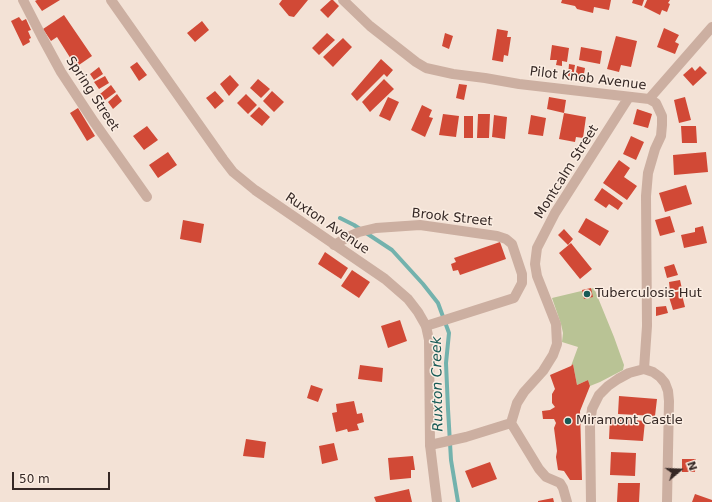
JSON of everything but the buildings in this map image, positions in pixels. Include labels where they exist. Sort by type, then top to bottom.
[{"type":"street","name":"Spring Street","points":[[24,0],[42,38],[61,72],[147,197]]},
{"type":"street","name":"Ruxton Avenue","points":[[111,0],[233,172],[255,190],[397,289],[408,299],[418,312],[426,326],[430,354],[430,445],[437,502]]},
{"type":"street","name":"Pilot Knob Avenue","points":[[344,0],[376,31],[426,68],[453,74],[519,84],[649,99],[656,103],[662,116],[662,136],[655,149],[648,173],[646,196],[647,326],[644,369]]},
{"type":"street","points":[[649,99],[712,27]]},
{"type":"street","name":"Montcalm Street","points":[[512,423],[517,403],[524,392],[543,371],[553,355],[557,344],[556,324],[537,276],[535,264],[537,248],[555,213],[629,97]]},
{"type":"street","name":"Brook Street","points":[[334,245],[359,232],[374,229],[420,225],[497,236],[506,239],[512,244],[522,274],[522,283],[514,298],[426,326]]},
{"type":"street","points":[[591,502],[590,425],[592,409],[599,395],[608,386],[623,376],[644,369],[660,377],[665,383],[668,391],[667,502]]},
{"type":"street","points":[[430,445],[459,439],[512,423],[538,469],[546,476],[560,483],[567,502]]},
{"type":"green space","points":[[594,288],[624,365],[623,370],[600,382],[590,386],[588,380],[577,385],[573,364],[571,366],[578,347],[562,342],[563,333],[561,324],[552,298]]},
{"type":"waterway","name":"Ruxton Creek","points":[[340,218],[354,225],[392,250],[438,303],[449,333],[446,363],[448,409],[451,460],[458,502]]},
{"type":"place","name":"Tuberculosis Hut","points":[[587,294]]},
{"type":"place","name":"Miramont Castle","points":[[568,421]]}]
